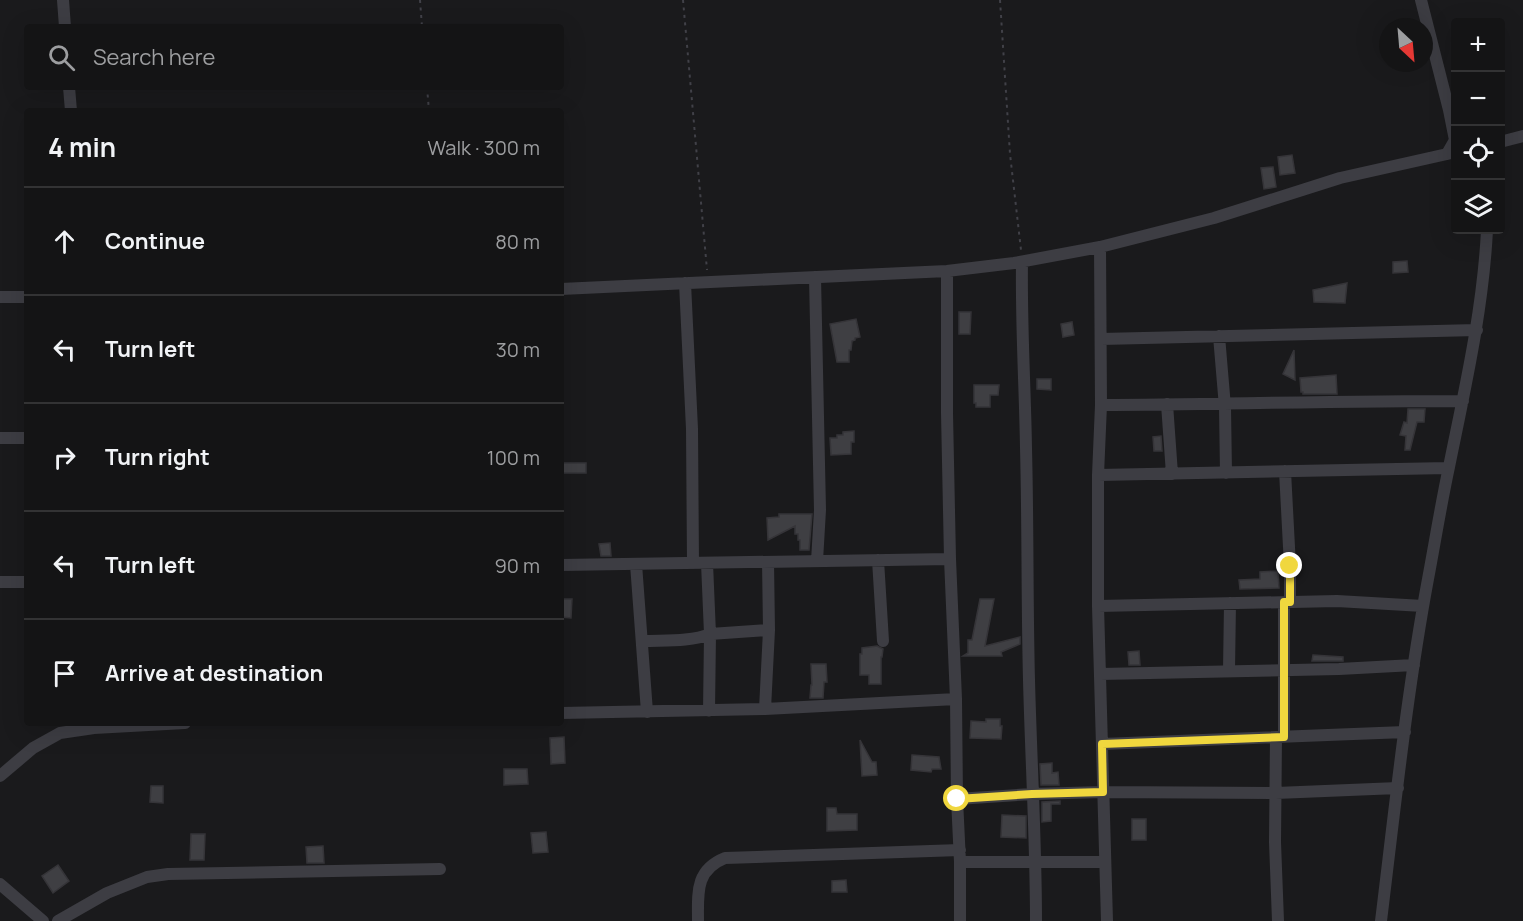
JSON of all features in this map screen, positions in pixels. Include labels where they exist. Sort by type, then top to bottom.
[{"type":"street","points":[[63,0],[65,24]]},
{"type":"street","points":[[1421,0],[1452,126]]},
{"type":"street","points":[[69,90],[71,108]]},
{"type":"street","points":[[1505,140],[1523,135]]},
{"type":"street","points":[[564,289],[947,271],[1022,261],[1100,247],[1214,219],[1340,178],[1451,153]]},
{"type":"street","points":[[1381,921],[1423,606],[1477,330],[1487,234]]},
{"type":"street","points":[[1100,247],[1101,405],[1098,475],[1098,606],[1107,921]]},
{"type":"street","points":[[1022,261],[1021,307],[1027,456],[1029,662],[1036,921]]},
{"type":"street","points":[[947,271],[947,412],[960,921]]},
{"type":"street","points":[[815,277],[820,510],[817,561]]},
{"type":"street","points":[[685,283],[692,418],[693,563]]},
{"type":"street","points":[[0,297],[24,297]]},
{"type":"street","points":[[1101,339],[1477,330]]},
{"type":"street","points":[[1219,336],[1226,473]]},
{"type":"street","points":[[1101,405],[1463,401]]},
{"type":"street","points":[[1167,404],[1172,474]]},
{"type":"street","points":[[0,438],[24,438]]},
{"type":"street","points":[[1098,475],[1449,468]]},
{"type":"street","points":[[1278,921],[1275,793],[1285,669],[1290,566],[1285,471]]},
{"type":"street","points":[[564,565],[950,559]]},
{"type":"street","points":[[878,560],[884,641]]},
{"type":"street","points":[[765,710],[769,630],[768,562]]},
{"type":"street","points":[[707,563],[710,634],[709,711]]},
{"type":"street","points":[[636,564],[647,712]]},
{"type":"street","points":[[0,582],[24,582]]},
{"type":"street","points":[[1098,606],[1337,601],[1423,606]]},
{"type":"street","points":[[1229,670],[1230,603]]},
{"type":"street","points":[[643,641],[690,639],[710,634],[769,630]]},
{"type":"street","points":[[1100,674],[1339,669],[1414,665]]},
{"type":"street","points":[[564,713],[765,710],[956,699]]},
{"type":"street","points":[[0,776],[33,748],[60,733],[130,726]]},
{"type":"street","points":[[1102,744],[1405,732]]},
{"type":"street","points":[[957,799],[1103,792],[1275,793],[1398,788]]},
{"type":"street","points":[[698,921],[698,894],[702,877],[707,868],[725,858],[960,856],[1036,862],[1105,862]]},
{"type":"street","points":[[58,921],[107,893],[147,877],[168,874],[440,869]]},
{"type":"street","points":[[0,884],[43,921]]},
{"type":"path","points":[[420,0],[422,24]]},
{"type":"path","points":[[683,0],[708,282]]},
{"type":"path","points":[[1000,0],[1010,154],[1022,261]]},
{"type":"path","points":[[427,90],[429,108]]},
{"type":"building","points":[[1292,155],[1295,173],[1280,175],[1278,157]]},
{"type":"building","points":[[1273,167],[1276,187],[1264,189],[1261,168]]},
{"type":"building","points":[[1407,261],[1408,272],[1393,273],[1393,262]]},
{"type":"building","points":[[1347,283],[1345,303],[1314,302],[1313,290]]},
{"type":"building","points":[[959,312],[971,312],[970,334],[959,334]]},
{"type":"building","points":[[856,319],[860,337],[852,341],[849,362],[837,362],[830,324]]},
{"type":"building","points":[[1072,322],[1074,335],[1063,337],[1061,324]]},
{"type":"building","points":[[1294,350],[1295,380],[1283,374]]},
{"type":"building","points":[[1336,375],[1337,394],[1303,394],[1301,392],[1300,378]]},
{"type":"building","points":[[1037,379],[1051,379],[1051,390],[1037,389]]},
{"type":"building","points":[[974,385],[999,385],[998,395],[990,395],[990,407],[976,407]]},
{"type":"building","points":[[1408,409],[1425,409],[1424,422],[1417,422],[1410,450],[1405,450],[1406,436],[1400,435],[1404,422],[1407,423]]},
{"type":"building","points":[[854,431],[851,454],[831,455],[830,438],[837,438],[837,435],[843,435],[843,432]]},
{"type":"building","points":[[1161,436],[1162,451],[1154,451],[1153,437]]},
{"type":"building","points":[[564,463],[586,463],[586,473],[564,473]]},
{"type":"building","points":[[779,514],[812,514],[809,550],[800,550],[800,540],[798,540],[798,534],[795,534],[795,526],[768,540],[767,518],[779,517]]},
{"type":"building","points":[[610,543],[611,556],[601,556],[599,544]]},
{"type":"building","points":[[1278,571],[1279,588],[1240,589],[1239,580],[1260,579],[1260,572]]},
{"type":"building","points":[[564,599],[572,599],[571,618],[564,617]]},
{"type":"building","points":[[980,599],[994,599],[985,646],[1020,637],[1020,644],[1001,652],[1002,656],[963,656],[968,653],[968,640],[972,640]]},
{"type":"building","points":[[877,646],[883,649],[881,684],[869,684],[869,675],[860,675],[860,654],[862,654],[862,648]]},
{"type":"building","points":[[1139,651],[1140,665],[1129,665],[1128,652]]},
{"type":"building","points":[[1313,655],[1343,657],[1343,661],[1312,661]]},
{"type":"building","points":[[811,664],[826,664],[827,682],[824,682],[823,698],[810,698]]},
{"type":"building","points":[[986,719],[1000,719],[1001,739],[970,738],[971,721],[986,722]]},
{"type":"building","points":[[564,737],[565,763],[551,764],[550,738]]},
{"type":"building","points":[[860,740],[872,762],[876,762],[877,775],[862,776]]},
{"type":"building","points":[[912,755],[939,757],[941,769],[932,769],[931,772],[911,770]]},
{"type":"building","points":[[1052,763],[1052,773],[1058,772],[1059,785],[1041,785],[1040,764]]},
{"type":"building","points":[[504,769],[527,769],[528,784],[504,785]]},
{"type":"building","points":[[151,786],[163,786],[163,803],[150,802]]},
{"type":"building","points":[[1060,801],[1060,804],[1051,804],[1051,821],[1042,822],[1042,802]]},
{"type":"building","points":[[827,808],[836,808],[837,814],[857,814],[857,830],[827,831]]},
{"type":"building","points":[[1002,815],[1026,816],[1026,838],[1001,837]]},
{"type":"building","points":[[1132,819],[1146,819],[1146,840],[1132,840]]},
{"type":"building","points":[[546,832],[548,852],[533,853],[531,833]]},
{"type":"building","points":[[191,834],[205,834],[204,860],[190,860]]},
{"type":"building","points":[[323,846],[324,863],[307,863],[306,847]]},
{"type":"building","points":[[58,865],[69,881],[53,893],[42,876]]},
{"type":"building","points":[[846,880],[847,892],[832,892],[832,881]]},
{"type":"route","points":[[957,799],[1103,792],[1102,744],[1284,737],[1284,602],[1290,602],[1290,566]]}]
